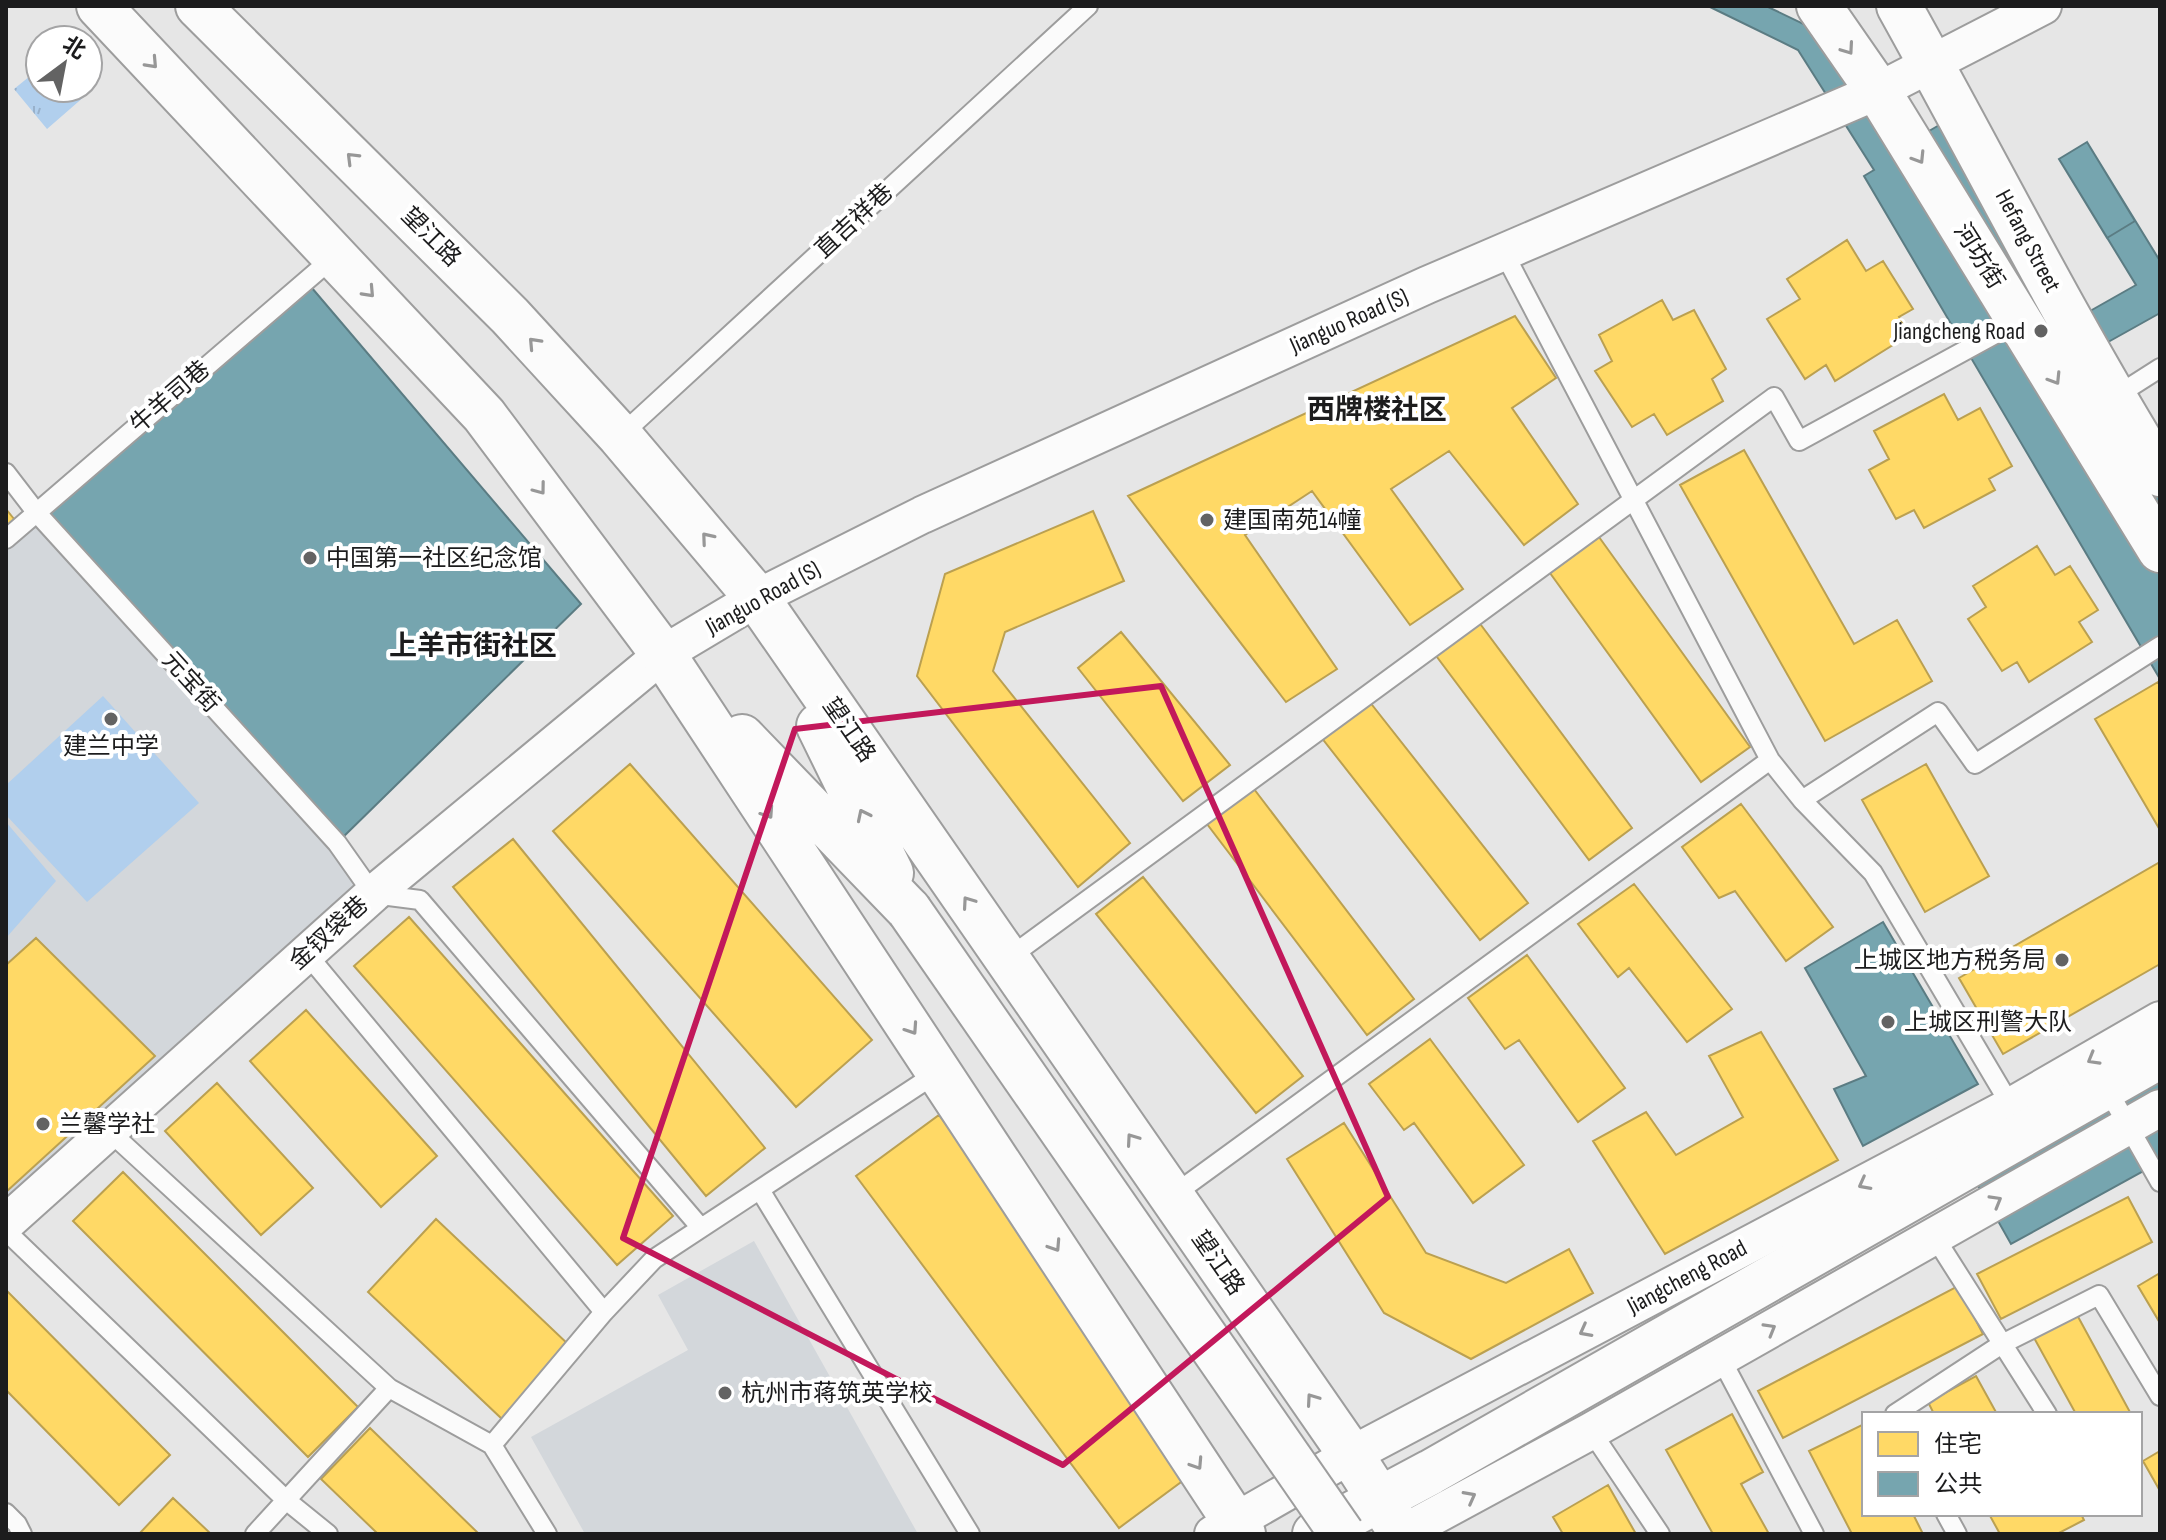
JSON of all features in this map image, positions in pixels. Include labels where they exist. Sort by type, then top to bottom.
[{"type":"main road","points":[[99,6],[484,415],[663,654],[940,1071],[1230,1530]]},
{"type":"main road","name":"望江路","points":[[198,6],[510,316],[620,436],[757,598],[1351,1455],[1394,1522]]},
{"type":"main road","name":"河坊街","points":[[1819,6],[1878,91],[2160,550]]},
{"type":"main road","name":"Hefang Street","points":[[1899,6],[2113,398],[2160,474]]},
{"type":"main road","points":[[757,598],[909,910],[1342,1534]]},
{"type":"main road","points":[[663,654],[909,910]]},
{"type":"main road","name":"Jiangcheng Road","points":[[1315,1534],[1394,1522],[1917,1175],[2106,1087],[2160,1056]]},
{"type":"street","name":"Jianguo Road (S)","points":[[663,654],[757,598],[922,515],[1413,292],[1878,91],[2043,6]]},
{"type":"street","name":"金钗袋巷","points":[[6,1223],[373,894],[663,654]]},
{"type":"street","name":"Jiangcheng Road","points":[[1230,1530],[1351,1455],[1917,1175],[2011,1106],[2160,1020]]},
{"type":"street","name":"Jiangcheng Road","points":[[1394,1522],[1591,1431],[2160,1108]]},
{"type":"lane","name":"直吉祥巷","points":[[620,436],[1088,6]]},
{"type":"lane","points":[[1504,253],[1770,760],[1802,800],[1873,873],[2011,1106]]},
{"type":"lane","name":"牛羊司巷","points":[[6,539],[335,256]]},
{"type":"lane","points":[[1007,959],[1774,397],[1799,441],[2019,321]]},
{"type":"lane","points":[[2113,398],[2160,368]]},
{"type":"lane","name":"元宝街","points":[[6,473],[36,512],[337,843],[373,894]]},
{"type":"lane","points":[[1802,800],[1938,712],[1975,764],[2160,646]]},
{"type":"lane","points":[[1172,1196],[1770,760]]},
{"type":"lane","points":[[373,894],[420,900],[701,1228]]},
{"type":"lane","points":[[306,953],[604,1312]]},
{"type":"lane","points":[[492,1445],[604,1312],[654,1259],[940,1071]]},
{"type":"lane","points":[[2106,1087],[2160,1182]]},
{"type":"lane","points":[[109,1131],[389,1388],[492,1445],[547,1534]]},
{"type":"lane","points":[[760,1190],[970,1534]]},
{"type":"lane","points":[[6,1231],[286,1500],[328,1534]]},
{"type":"lane","points":[[1934,1236],[2046,1412]]},
{"type":"lane","points":[[1898,1412],[2002,1344],[2099,1295],[2160,1396]]},
{"type":"lane","points":[[1720,1357],[1814,1534]]},
{"type":"lane","points":[[255,1534],[389,1388]]},
{"type":"lane","points":[[1591,1431],[1660,1534]]},
{"type":"lane","points":[[6,1513],[22,1534]]},
{"type":"lane","points":[[1947,1516],[1957,1534]]},
{"type":"highlighted area","points":[[1161,686],[1388,1197],[1063,1465],[623,1238],[795,729]]},
{"type":"shaded area","name":"建兰中学","points":[[37,518],[373,894],[6,1224],[6,545]]},
{"type":"shaded area","name":"杭州市蒋筑英学校","points":[[754,1241],[918,1534],[585,1534],[531,1437],[688,1350],[658,1295]]},
{"type":"green space","points":[[24,81],[24,101],[14,89]]},
{"type":"green space","points":[[26,104],[76,104],[47,129]]},
{"type":"green space","points":[[103,696],[199,803],[87,902],[6,815],[6,785]]},
{"type":"green space","points":[[6,822],[56,881],[6,938]]},
{"type":"building: 住宅","points":[[1847,240],[1866,271],[1883,261],[1913,309],[1899,317],[1909,335],[1835,381],[1826,365],[1805,379],[1767,319],[1800,299],[1787,279]]},
{"type":"building: 住宅","points":[[1662,300],[1673,320],[1694,310],[1726,369],[1712,379],[1723,401],[1667,435],[1654,414],[1632,427],[1595,371],[1612,361],[1599,335]]},
{"type":"building: 住宅","name":"建国南苑14幢","points":[[1515,316],[1556,378],[1512,408],[1578,504],[1524,545],[1449,451],[1391,489],[1463,589],[1410,625],[1312,491],[1245,535],[1337,669],[1286,702],[1128,496]]},
{"type":"building: 住宅","points":[[1944,394],[1958,420],[1980,408],[2012,466],[1989,479],[1995,490],[1924,528],[1914,510],[1896,519],[1869,470],[1889,459],[1874,431]]},
{"type":"building: 住宅","points":[[1744,450],[1854,644],[1897,620],[1932,681],[1825,741],[1680,485]]},
{"type":"building: 住宅","points":[[6,509],[18,524],[6,533]]},
{"type":"building: 住宅","points":[[1093,511],[1124,581],[1005,632],[993,671],[1130,843],[1078,887],[917,676],[945,574]]},
{"type":"building: 住宅","points":[[1599,537],[1750,747],[1701,782],[1550,573]]},
{"type":"building: 住宅","points":[[2037,546],[2055,575],[2070,566],[2098,610],[2079,622],[2092,642],[2029,682],[2017,662],[2002,671],[1968,619],[1986,607],[1973,586]]},
{"type":"building: 住宅","points":[[1478,621],[1632,828],[1589,860],[1434,653]]},
{"type":"building: 住宅","points":[[1121,632],[1230,765],[1183,801],[1078,668]]},
{"type":"building: 住宅","points":[[2158,682],[2160,685],[2160,830],[2095,719]]},
{"type":"building: 住宅","points":[[1369,701],[1528,903],[1480,940],[1321,737]]},
{"type":"building: 住宅","points":[[630,764],[872,1040],[796,1107],[553,831]]},
{"type":"building: 住宅","points":[[1926,764],[1989,876],[1925,912],[1862,800]]},
{"type":"building: 住宅","points":[[1254,789],[1414,999],[1367,1035],[1207,824]]},
{"type":"building: 住宅","points":[[1741,804],[1833,927],[1786,961],[1735,891],[1719,898],[1682,847]]},
{"type":"building: 住宅","points":[[513,839],[765,1148],[706,1196],[453,887]]},
{"type":"building: 住宅","points":[[2160,862],[2160,964],[2003,1054],[1959,978]]},
{"type":"building: 住宅","points":[[1143,877],[1303,1076],[1256,1113],[1096,914]]},
{"type":"building: 住宅","points":[[1634,884],[1732,1009],[1687,1042],[1629,968],[1618,977],[1578,924]]},
{"type":"building: 住宅","points":[[409,917],[673,1216],[617,1265],[354,966]]},
{"type":"building: 住宅","name":"兰馨学社","points":[[36,938],[155,1056],[6,1192],[6,965]]},
{"type":"building: 住宅","points":[[1527,955],[1625,1088],[1578,1122],[1519,1040],[1505,1049],[1468,998]]},
{"type":"building: 住宅","points":[[306,1010],[437,1156],[381,1207],[250,1061]]},
{"type":"building: 住宅","points":[[1761,1032],[1838,1160],[1665,1254],[1593,1141],[1646,1112],[1676,1155],[1743,1117],[1709,1056]]},
{"type":"building: 住宅","points":[[1430,1039],[1524,1165],[1473,1203],[1414,1123],[1404,1130],[1369,1084]]},
{"type":"building: 住宅","points":[[217,1083],[313,1188],[261,1235],[165,1131]]},
{"type":"building: 住宅","points":[[939,1115],[1200,1468],[1119,1528],[856,1176]]},
{"type":"building: 住宅","points":[[1344,1123],[1426,1253],[1506,1283],[1569,1249],[1593,1293],[1471,1359],[1384,1313],[1287,1159]]},
{"type":"building: 住宅","points":[[123,1172],[358,1407],[308,1457],[73,1221]]},
{"type":"building: 住宅","points":[[2128,1197],[2152,1242],[2001,1319],[1977,1274]]},
{"type":"building: 住宅","points":[[436,1219],[570,1346],[502,1419],[368,1292]]},
{"type":"building: 住宅","points":[[2160,1273],[2160,1323],[2138,1286]]},
{"type":"building: 住宅","points":[[1958,1286],[1983,1334],[1783,1438],[1758,1391]]},
{"type":"building: 住宅","points":[[6,1290],[170,1455],[119,1505],[6,1390]]},
{"type":"building: 住宅","points":[[2076,1313],[2130,1412],[2075,1412],[2033,1336]]},
{"type":"building: 住宅","points":[[1976,1376],[1996,1412],[1933,1412],[1928,1402]]},
{"type":"building: 住宅","points":[[1732,1414],[1763,1472],[1741,1484],[1769,1534],[1713,1534],[1666,1450]]},
{"type":"building: 住宅","points":[[1862,1425],[1862,1516],[1914,1516],[1923,1534],[1852,1534],[1809,1451]]},
{"type":"building: 住宅","points":[[370,1428],[479,1534],[378,1534],[321,1479]]},
{"type":"building: 住宅","points":[[2160,1451],[2160,1491],[2143,1461]]},
{"type":"building: 住宅","points":[[1608,1485],[1636,1534],[1563,1534],[1553,1517]]},
{"type":"building: 住宅","points":[[173,1498],[211,1534],[139,1534]]},
{"type":"building: 住宅","points":[[1990,1516],[2082,1516],[2084,1520],[2057,1534],[2000,1534]]},
{"type":"building: 公共","name":"Jiangcheng Road","points":[[1708,6],[1766,6],[1816,30],[1893,152],[1965,110],[2083,315],[2136,285],[2059,159],[2087,142],[2160,261],[2160,313],[2101,346],[2160,445],[2160,679],[1864,176],[1874,170],[1798,50]]},
{"type":"building: 公共","points":[[2087,142],[2135,221],[2107,238],[2059,159]]},
{"type":"building: 公共","name":"中国第一社区纪念馆","points":[[306,281],[581,604],[337,843],[36,512]]},
{"type":"building: 公共","name":"上城区刑警大队","points":[[1883,922],[1978,1084],[1863,1146],[1834,1089],[1866,1076],[1805,968]]},
{"type":"building: 公共","points":[[2160,1028],[2160,1162],[2011,1244],[1954,1143]]},
{"type":"place","name":"Jiangcheng Road","points":[[2041,331]]},
{"type":"place","name":"建国南苑14幢","points":[[1207,520]]},
{"type":"place","name":"中国第一社区纪念馆","points":[[310,558]]},
{"type":"place","name":"建兰中学","points":[[111,719]]},
{"type":"place","name":"上城区地方税务局","points":[[2062,960]]},
{"type":"place","name":"上城区刑警大队","points":[[1888,1022]]},
{"type":"place","name":"兰馨学社","points":[[43,1124]]},
{"type":"place","name":"杭州市蒋筑英学校","points":[[725,1393]]},
{"type":"district","name":"西牌楼社区","points":[[1377,410]]},
{"type":"district","name":"上羊市街社区","points":[[473,646]]}]
